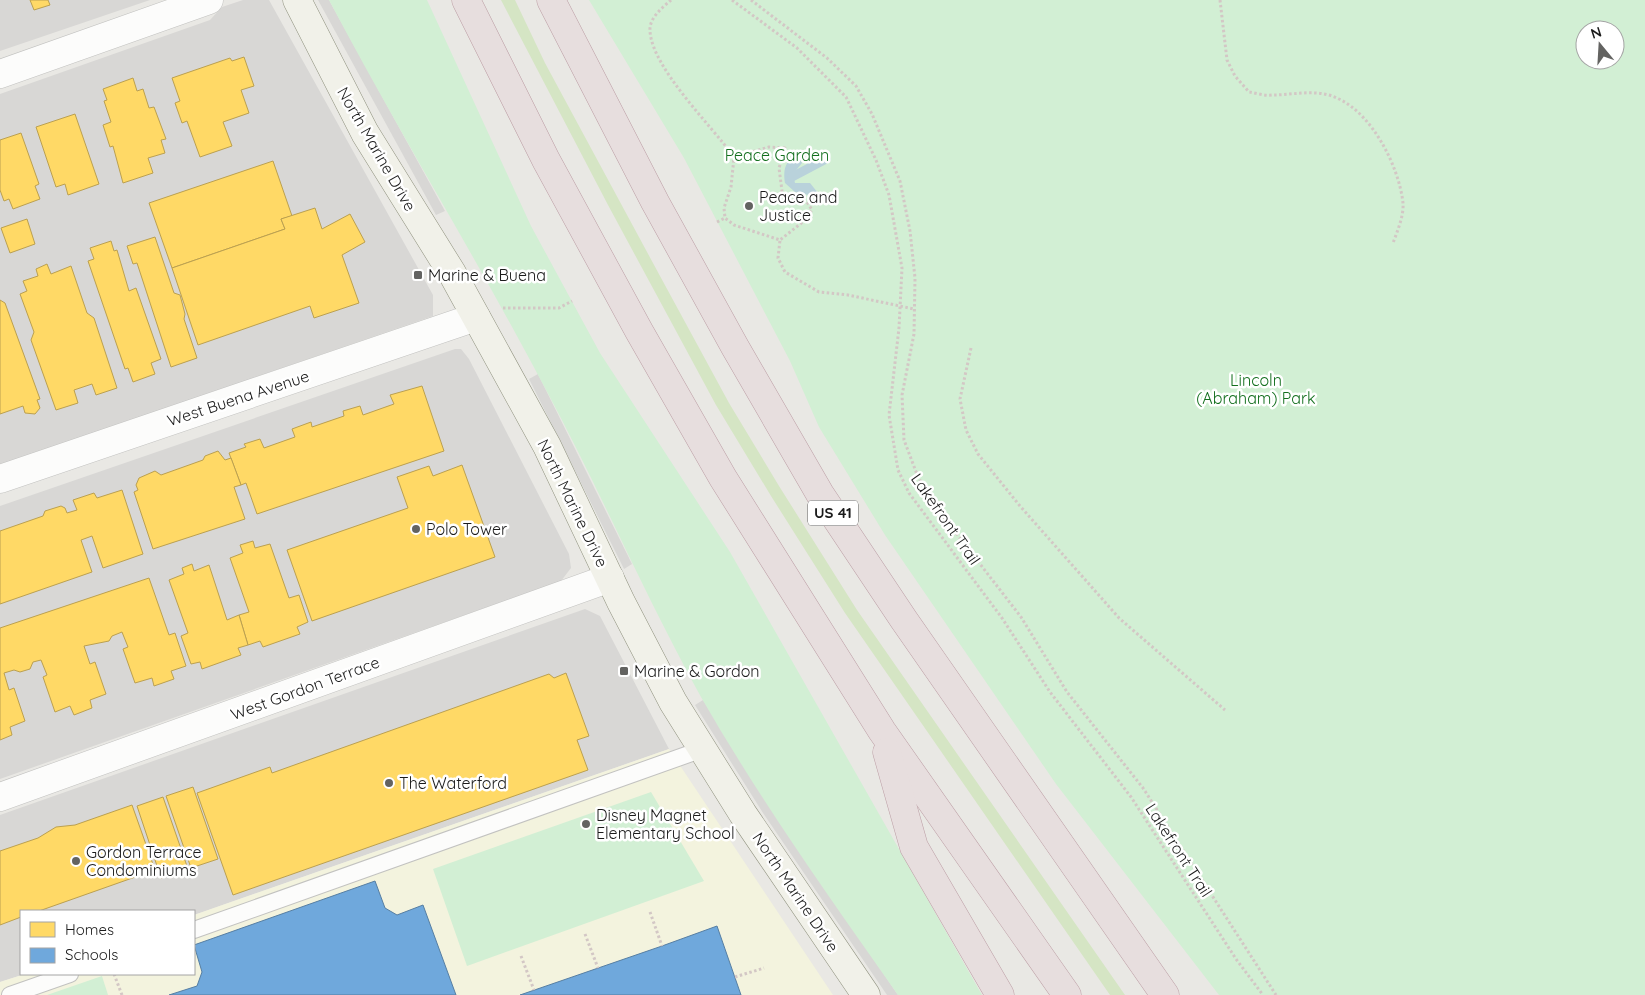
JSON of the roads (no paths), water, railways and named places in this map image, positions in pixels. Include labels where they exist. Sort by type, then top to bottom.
[{"type":"highway","points":[[466,0],[546,160],[639,331],[723,478],[882,732],[1067,995]]},
{"type":"highway","name":"US 41","points":[[551,0],[655,202],[735,347],[820,494],[904,620],[1164,995]]},
{"type":"highway","points":[[882,732],[914,847],[1000,995]]},
{"type":"street","points":[[0,74],[209,0]]},
{"type":"street","name":"North Marine Drive","points":[[296,0],[366,133],[452,273],[547,446],[610,578],[673,702],[743,814],[866,995]]},
{"type":"street","name":"West Buena Avenue","points":[[0,479],[476,317]]},
{"type":"street","name":"West Gordon Terrace","points":[[0,797],[610,578]]},
{"type":"lane","points":[[195,930],[703,749]]},
{"type":"lane","points":[[10,995],[67,975]]},
{"type":"water","points":[[798,155],[802,163],[793,174],[795,183],[810,183],[818,193],[813,196],[795,192],[785,183],[784,174],[786,166],[790,160]]},
{"type":"waterway","points":[[792,177],[826,159]]},
{"type":"place","name":"Peace and Justice","points":[[749,206]]},
{"type":"place","name":"Marine & Buena","points":[[418,275]]},
{"type":"place","name":"Polo Tower","points":[[416,529]]},
{"type":"place","name":"Marine & Gordon","points":[[624,671]]},
{"type":"place","name":"The Waterford","points":[[389,783]]},
{"type":"place","name":"Disney Magnet Elementary School","points":[[586,824]]},
{"type":"place","name":"Gordon Terrace Condominiums","points":[[76,861]]},
{"type":"park label","name":"Peace Garden","points":[[777,155]]},
{"type":"park label","name":"Lincoln (Abraham) Park","points":[[1256,389]]}]
